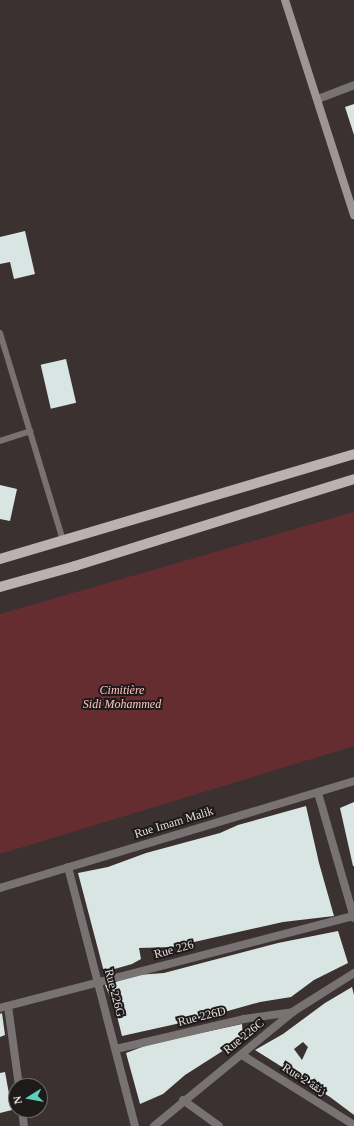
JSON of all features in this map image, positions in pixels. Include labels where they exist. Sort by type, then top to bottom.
[{"type":"main road","points":[[285,0],[354,215]]},
{"type":"main road","points":[[0,559],[354,454]]},
{"type":"main road","points":[[0,587],[75,566],[354,479]]},
{"type":"street","points":[[318,99],[354,85]]},
{"type":"street","name":"Rue Imam Malik","points":[[0,888],[354,781]]},
{"type":"street","points":[[318,793],[354,917]]},
{"type":"street","name":"Rue 226G","points":[[68,867],[99,982],[135,1126]]},
{"type":"street","name":"Rue 226","points":[[4,1007],[354,917]]},
{"type":"street","name":"Rue 226C","points":[[154,1126],[183,1100],[242,1055],[294,1012],[354,973]]},
{"type":"street","points":[[4,1007],[17,1078]]},
{"type":"street","name":"Rue 226D","points":[[116,1050],[244,1019],[294,1012]]},
{"type":"street","name":"Rue 2 زنقة","points":[[242,1055],[354,1125]]},
{"type":"street","points":[[183,1100],[220,1126]]},
{"type":"lane","points":[[0,333],[63,541]]},
{"type":"lane","points":[[0,441],[30,431]]},
{"type":"green space","name":"Cimitière Sidi Mohammed","points":[[354,512],[354,746],[0,854],[0,614]]},
{"type":"building","points":[[354,104],[354,135],[345,107]]},
{"type":"building","points":[[25,231],[35,274],[14,279],[10,262],[0,264],[0,237]]},
{"type":"building","points":[[66,359],[76,403],[51,409],[41,365]]},
{"type":"building","points":[[0,485],[17,489],[10,521],[0,519]]},
{"type":"building","points":[[354,802],[354,866],[353,866],[340,808]]},
{"type":"building","points":[[306,806],[319,863],[334,916],[283,922],[172,947],[139,948],[141,959],[132,964],[104,972],[78,873],[108,867],[146,853],[220,833],[238,825]]},
{"type":"building","points":[[338,931],[348,963],[314,980],[291,997],[260,1002],[203,1018],[122,1036],[115,1008],[105,985],[137,975],[164,973],[278,943]]},
{"type":"building","points":[[352,987],[354,995],[354,1115],[330,1097],[255,1050],[283,1034],[325,1003]],"holes":[[[303,1042],[308,1047],[302,1060],[294,1049]]]},
{"type":"building","points":[[2,1013],[5,1035],[0,1037],[0,1014]]},
{"type":"building","points":[[242,1024],[243,1038],[185,1075],[163,1094],[140,1104],[126,1053],[150,1044]]},
{"type":"building","points":[[5,1072],[8,1088],[8,1111],[0,1113],[0,1073]]}]
